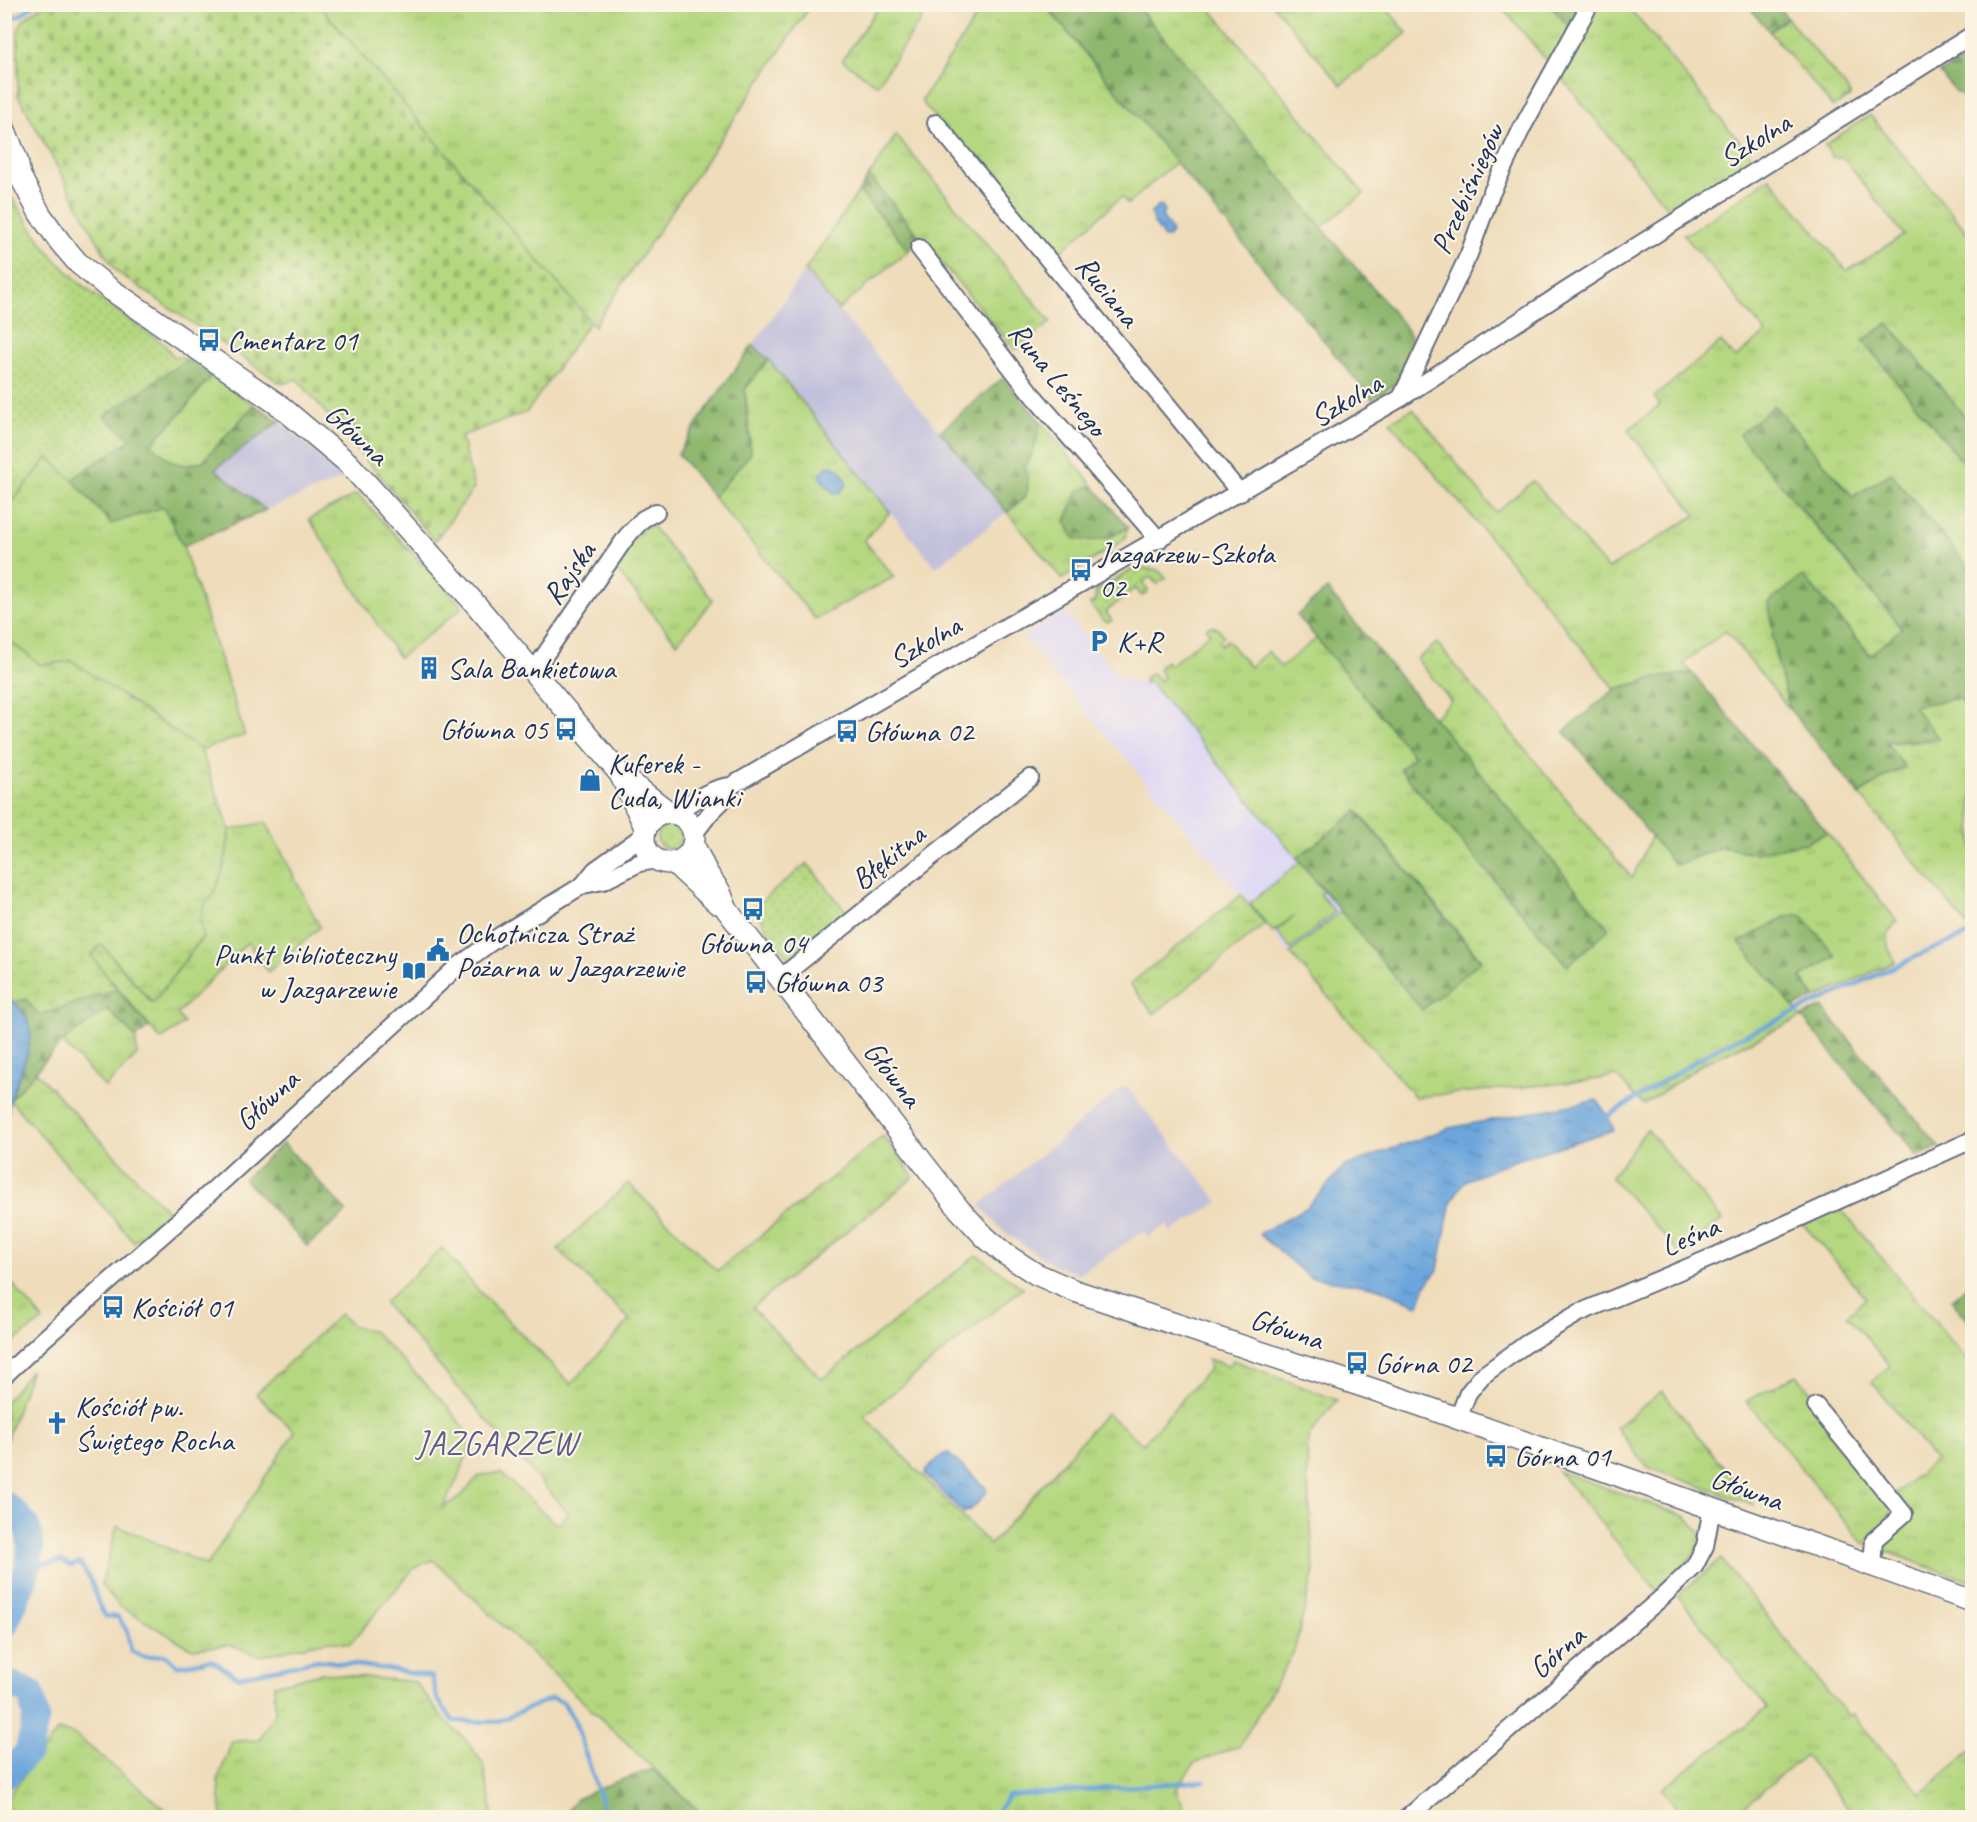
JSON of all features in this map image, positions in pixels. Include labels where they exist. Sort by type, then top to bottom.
[{"type":"main road","name":"Główna","points":[[4,128],[18,160],[12,169],[49,228],[78,262],[110,289],[279,405],[348,463],[472,600],[621,775],[672,813]]},
{"type":"main road","name":"Główna","points":[[621,775],[645,832]]},
{"type":"main road","points":[[672,813],[687,821],[694,839],[688,854],[665,861],[648,852],[645,832],[656,817],[672,813]]},
{"type":"main road","name":"Główna","points":[[694,839],[707,873],[720,892],[727,910],[967,1218],[990,1241],[1017,1262],[1047,1279],[1084,1294],[1458,1418],[1972,1601]]},
{"type":"main road","name":"Główna","points":[[665,861],[727,910]]},
{"type":"street","name":"Przebiśniegów","points":[[1401,398],[1469,254],[1490,196],[1522,128],[1590,4]]},
{"type":"street","name":"Szkolna","points":[[672,813],[719,787],[731,786],[1401,398],[1567,290],[1972,35]]},
{"type":"street","name":"Ruciana","points":[[936,123],[1240,493]]},
{"type":"street","name":"Runa Leśnego","points":[[919,248],[1030,392],[1158,540]]},
{"type":"street","name":"Rajska","points":[[532,672],[627,536],[643,519],[656,512]]},
{"type":"street","name":"Błękitna","points":[[780,978],[1030,778]]},
{"type":"street","name":"Szkolna","points":[[694,839],[731,786]]},
{"type":"street","name":"Główna","points":[[583,885],[596,870],[645,832]]},
{"type":"street","name":"Główna","points":[[4,1376],[190,1211],[457,967],[501,935],[583,885],[603,880],[639,863],[665,861]]},
{"type":"street","name":"Leśna","points":[[1458,1418],[1468,1393],[1482,1376],[1526,1344],[1579,1313],[1715,1256],[1972,1140]]},
{"type":"street","points":[[1816,1406],[1904,1514],[1874,1540],[1872,1565]]},
{"type":"street","name":"Górna","points":[[1407,1818],[1694,1567],[1705,1546],[1712,1508]]},
{"type":"shaded area","points":[[805,270],[1007,512],[936,567],[768,359],[753,345]]},
{"type":"shaded area","points":[[280,421],[344,478],[266,510],[215,469]]},
{"type":"shaded area","points":[[1064,612],[1119,677],[1144,684],[1149,680],[1341,911],[1290,953],[1023,636]]},
{"type":"shaded area","points":[[1125,1085],[1219,1202],[1171,1232],[1167,1225],[1148,1237],[1144,1231],[1080,1274],[1055,1266],[1005,1233],[980,1205]]},
{"type":"green space","points":[[43,5],[319,5],[590,321],[527,412],[461,436],[474,488],[435,541],[297,379],[282,384],[117,272],[103,251],[18,95],[18,30],[24,19]]},
{"type":"green space","points":[[319,5],[811,5],[594,326]]},
{"type":"green space","points":[[880,5],[931,5],[877,85],[842,60]]},
{"type":"green space","points":[[984,5],[1045,5],[1176,162],[1128,204],[1121,197],[1054,258],[921,101]]},
{"type":"green space","points":[[1045,5],[1136,5],[1402,323],[1414,341],[1396,384],[1372,399]]},
{"type":"green space","points":[[1136,5],[1207,5],[1364,194],[1321,227]]},
{"type":"green space","points":[[1273,5],[1384,5],[1407,33],[1341,85]]},
{"type":"green space","points":[[1500,5],[1550,5],[1573,31],[1548,62]]},
{"type":"green space","points":[[1550,5],[1585,5],[1573,31]]},
{"type":"green space","points":[[1598,5],[1627,5],[1754,159],[1670,211],[1560,76]]},
{"type":"green space","points":[[1747,5],[1777,5],[1787,18],[1770,32]]},
{"type":"green space","points":[[1787,18],[1851,96],[1833,107],[1770,32]]},
{"type":"green space","points":[[1972,53],[1972,98],[1957,93],[1940,73]]},
{"type":"green space","points":[[1870,115],[1972,238],[1972,425],[1888,323],[1863,341],[1972,473],[1972,572],[1891,473],[1853,497],[1774,405],[1796,504],[1902,628],[1871,655],[1803,576],[1775,653],[1790,710],[1726,631],[1683,663],[1692,673],[1656,678],[1615,689],[1533,588],[1390,422],[1413,409],[1496,512],[1533,481],[1608,569],[1696,515],[1628,430],[1660,405],[1654,397],[1721,342],[1735,358],[1766,333],[1683,234],[1692,231],[1770,178],[1847,271],[1904,235],[1844,159],[1832,157],[1825,145]]},
{"type":"green space","points":[[896,135],[1051,322],[1015,350],[869,176]]},
{"type":"green space","points":[[869,176],[921,239],[909,250],[859,191]]},
{"type":"green space","points":[[4,187],[43,244],[70,274],[164,344],[174,357],[187,359],[104,416],[131,439],[72,479],[48,457],[5,511]]},
{"type":"green space","points":[[859,191],[909,250],[838,310],[805,270]]},
{"type":"green space","points":[[1888,323],[1972,425],[1972,473],[1863,341]]},
{"type":"green space","points":[[753,345],[768,359],[745,390],[751,453],[713,497],[678,454]]},
{"type":"green space","points":[[187,359],[211,376],[183,411],[151,444],[172,462],[187,465],[203,461],[254,405],[280,421],[215,469],[266,510],[183,546],[164,507],[111,524],[72,479],[131,439],[104,416]]},
{"type":"green space","points":[[768,359],[890,512],[864,540],[894,577],[815,619],[713,497],[751,453],[745,390]]},
{"type":"green space","points":[[211,376],[254,405],[203,461],[187,465],[172,462],[150,445],[183,411]]},
{"type":"green space","points":[[1003,378],[1041,422],[1032,455],[1025,466],[1028,489],[1024,497],[1007,512],[940,431]]},
{"type":"green space","points":[[1774,405],[1853,497],[1891,473],[1972,572],[1972,714],[1959,698],[1913,706],[1939,739],[1885,742],[1905,767],[1859,794],[1790,710],[1775,653],[1769,602],[1803,576],[1870,655],[1902,628],[1739,435]]},
{"type":"green space","points":[[1041,422],[1093,486],[1078,491],[1065,521],[1075,538],[1103,539],[1128,527],[1124,540],[1062,579],[1007,512],[1024,497],[1028,489],[1025,466],[1032,455]]},
{"type":"green space","points":[[48,457],[72,479],[111,524],[164,507],[183,546],[245,735],[201,750],[72,661],[41,665],[5,638],[5,511]]},
{"type":"green space","points":[[1093,486],[1128,527],[1103,539],[1075,539],[1065,522],[1078,491]]},
{"type":"green space","points":[[357,494],[463,607],[399,658],[309,519]]},
{"type":"green space","points":[[652,526],[713,600],[677,643],[613,566],[642,527]]},
{"type":"green space","points":[[1140,568],[1158,570],[1166,578],[1157,584],[1150,577],[1142,583],[1148,590],[1147,593],[1142,596],[1135,588],[1106,612],[1112,621],[1103,620],[1090,604],[1095,601],[1096,591],[1132,570]]},
{"type":"green space","points":[[1327,589],[1609,929],[1567,966],[1400,769],[1414,756],[1297,615]]},
{"type":"green space","points":[[1211,626],[1217,628],[1224,636],[1219,641],[1221,645],[1227,640],[1250,667],[1268,651],[1281,667],[1317,638],[1415,757],[1400,769],[1567,966],[1608,929],[1434,718],[1451,701],[1417,659],[1437,643],[1632,878],[1652,836],[1676,865],[1721,847],[1755,853],[1806,843],[1827,832],[1897,921],[1887,935],[1888,947],[1895,962],[1815,998],[1801,977],[1836,957],[1785,917],[1740,942],[1802,1017],[1702,1064],[1644,1105],[1616,1076],[1415,1097],[1290,953],[1341,911],[1422,1010],[1481,960],[1358,811],[1297,858],[1149,681],[1144,684],[1145,677],[1152,673],[1160,681],[1164,678],[1159,670],[1160,666],[1166,661],[1170,665],[1210,633],[1206,628]]},
{"type":"green space","points":[[5,638],[41,665],[72,661],[201,750],[230,830],[224,866],[213,895],[204,906],[200,921],[203,936],[153,1003],[101,944],[91,955],[117,989],[39,1015],[26,999],[14,1002],[5,996]]},
{"type":"green space","points":[[1692,673],[1827,832],[1806,843],[1755,853],[1721,847],[1675,865],[1564,731],[1615,689],[1656,678]]},
{"type":"green space","points":[[1959,698],[1972,714],[1971,930],[1859,794],[1905,767],[1884,742],[1924,741],[1939,738],[1912,706]]},
{"type":"green space","points":[[1357,811],[1481,961],[1422,1010],[1297,858]]},
{"type":"green space","points":[[266,822],[320,927],[268,972],[248,942],[177,1014],[184,1023],[161,1040],[90,955],[101,944],[152,1003],[203,937],[199,921],[204,905],[213,895],[224,866],[230,830]]},
{"type":"green space","points":[[669,825],[677,829],[681,837],[677,845],[669,849],[661,845],[657,837],[661,829]]},
{"type":"green space","points":[[1300,862],[1323,891],[1320,894],[1335,912],[1291,949],[1276,931],[1295,915],[1273,932],[1250,903]]},
{"type":"green space","points":[[807,863],[849,915],[791,961],[768,933],[756,906]]},
{"type":"green space","points":[[1241,895],[1265,924],[1154,1014],[1130,984]]},
{"type":"green space","points":[[1801,914],[1836,956],[1801,977],[1815,998],[1793,1007],[1739,942],[1785,917]]},
{"type":"green space","points":[[117,989],[149,1027],[136,1038],[107,1009],[62,1042],[10,1100],[28,1053],[27,1019],[14,1002],[26,999],[40,1015]]},
{"type":"green space","points":[[1822,1007],[1939,1147],[1918,1156],[1802,1017]]},
{"type":"green space","points":[[107,1008],[136,1038],[137,1055],[105,1087],[62,1042]]},
{"type":"green space","points":[[35,1071],[168,1212],[134,1242],[10,1100]]},
{"type":"green space","points":[[1647,1129],[1722,1220],[1679,1252],[1611,1177]]},
{"type":"green space","points":[[883,1136],[914,1177],[752,1308],[822,1379],[977,1255],[1023,1288],[864,1416],[990,1545],[1106,1413],[1143,1444],[1210,1368],[1208,1359],[1228,1366],[1233,1360],[1337,1400],[1308,1437],[1307,1474],[1314,1571],[1294,1651],[1240,1746],[1194,1763],[1176,1790],[1187,1814],[1181,1818],[705,1817],[433,1560],[414,1568],[350,1644],[328,1641],[259,1656],[231,1645],[192,1649],[119,1606],[101,1585],[117,1526],[207,1565],[295,1432],[256,1394],[340,1314],[352,1326],[374,1332],[447,1406],[473,1440],[459,1476],[443,1507],[460,1497],[480,1475],[501,1473],[557,1525],[568,1513],[384,1303],[442,1248],[479,1291],[571,1384],[630,1320],[558,1249],[628,1183],[717,1271]]},
{"type":"green space","points":[[283,1143],[347,1212],[307,1246],[244,1179]]},
{"type":"green space","points":[[1841,1209],[1972,1366],[1972,1582],[1879,1549],[1885,1539],[1912,1515],[1895,1494],[1935,1460],[1872,1382],[1890,1366],[1847,1315],[1866,1298],[1803,1224]]},
{"type":"green space","points":[[4,1274],[43,1320],[5,1348],[4,1348]]},
{"type":"green space","points":[[1970,1283],[1972,1287],[1972,1325],[1951,1300]]},
{"type":"green space","points":[[31,1370],[5,1444],[5,1402]]},
{"type":"green space","points":[[1797,1375],[1817,1399],[1892,1510],[1865,1545],[1746,1401]]},
{"type":"green space","points":[[1662,1391],[1755,1506],[1647,1467],[1616,1427]]},
{"type":"green space","points":[[1558,1471],[1687,1517],[1704,1538],[1687,1563],[1657,1591]]},
{"type":"green space","points":[[1721,1559],[1848,1717],[1852,1714],[1921,1794],[1972,1750],[1972,1817],[1855,1817],[1805,1755],[1732,1817],[1684,1817],[1662,1789],[1767,1708],[1678,1596]]},
{"type":"green space","points":[[321,1673],[415,1682],[440,1715],[467,1741],[483,1764],[492,1810],[491,1817],[222,1817],[218,1780],[232,1741],[259,1740],[275,1712],[274,1685]]},
{"type":"green space","points":[[58,1730],[74,1734],[175,1817],[5,1817],[5,1801]]},
{"type":"green space","points":[[653,1769],[705,1817],[563,1817],[576,1799],[612,1783]]},
{"type":"water","points":[[1160,205],[1165,210],[1162,216],[1172,232],[1169,237],[1164,238],[1153,222],[1151,213]]},
{"type":"water","points":[[831,465],[841,472],[847,484],[839,493],[833,493],[820,478],[823,470]]},
{"type":"water","points":[[5,996],[19,1007],[27,1019],[30,1031],[26,1057],[11,1098],[8,1117],[5,1119]]},
{"type":"water","points":[[1597,1100],[1614,1130],[1513,1161],[1467,1180],[1458,1190],[1450,1206],[1438,1270],[1426,1285],[1419,1306],[1379,1288],[1309,1277],[1259,1234],[1306,1208],[1345,1166],[1449,1128]]},
{"type":"water","points":[[948,1453],[987,1491],[977,1504],[963,1513],[925,1474],[926,1469]]},
{"type":"waterway","points":[[14,17],[35,4]]},
{"type":"waterway","points":[[1608,1116],[1715,1049],[1972,933]]},
{"type":"waterway","points":[[4,1504],[25,1524],[31,1549],[25,1575],[4,1626]]},
{"type":"waterway","points":[[29,1566],[61,1561],[71,1566],[80,1563],[93,1585],[98,1603],[105,1616],[118,1617],[127,1631],[131,1651],[144,1657],[165,1655],[177,1666],[211,1660],[238,1677],[318,1660],[432,1677],[437,1698],[453,1721],[497,1722],[552,1698],[563,1702],[574,1719],[607,1818]]},
{"type":"waterway","points":[[4,1682],[31,1693],[36,1719],[28,1752],[4,1777]]},
{"type":"waterway","points":[[993,1818],[1008,1796],[1204,1781]]},
{"type":"place","name":"Cmentarz 01","points":[[209,340]]},
{"type":"place","name":"Jazgarzew-Szkoła 02","points":[[1081,570]]},
{"type":"place","name":"K+R","points":[[1099,641]]},
{"type":"place","name":"Sala Bankietowa","points":[[429,668]]},
{"type":"place","name":"Główna 05","points":[[566,729]]},
{"type":"place","name":"Główna 02","points":[[847,731]]},
{"type":"place","name":"Kuferek - Cuda, Wianki","points":[[590,780]]},
{"type":"place","name":"Główna 04","points":[[753,909]]},
{"type":"place","name":"Ochotnicza Straż Pożarna w Jazgarzewie","points":[[438,950]]},
{"type":"place","name":"Punkt biblioteczny w Jazgarzewie","points":[[414,971]]},
{"type":"place","name":"Główna 03","points":[[756,982]]},
{"type":"place","name":"Kościół 01","points":[[113,1307]]},
{"type":"place","name":"Górna 02","points":[[1357,1363]]},
{"type":"place","name":"Kościół pw. Świętego Rocha","points":[[57,1423]]},
{"type":"place","name":"Górna 01","points":[[1496,1456]]},
{"type":"district","name":"JAZGARZEW","points":[[497,1443]]}]
